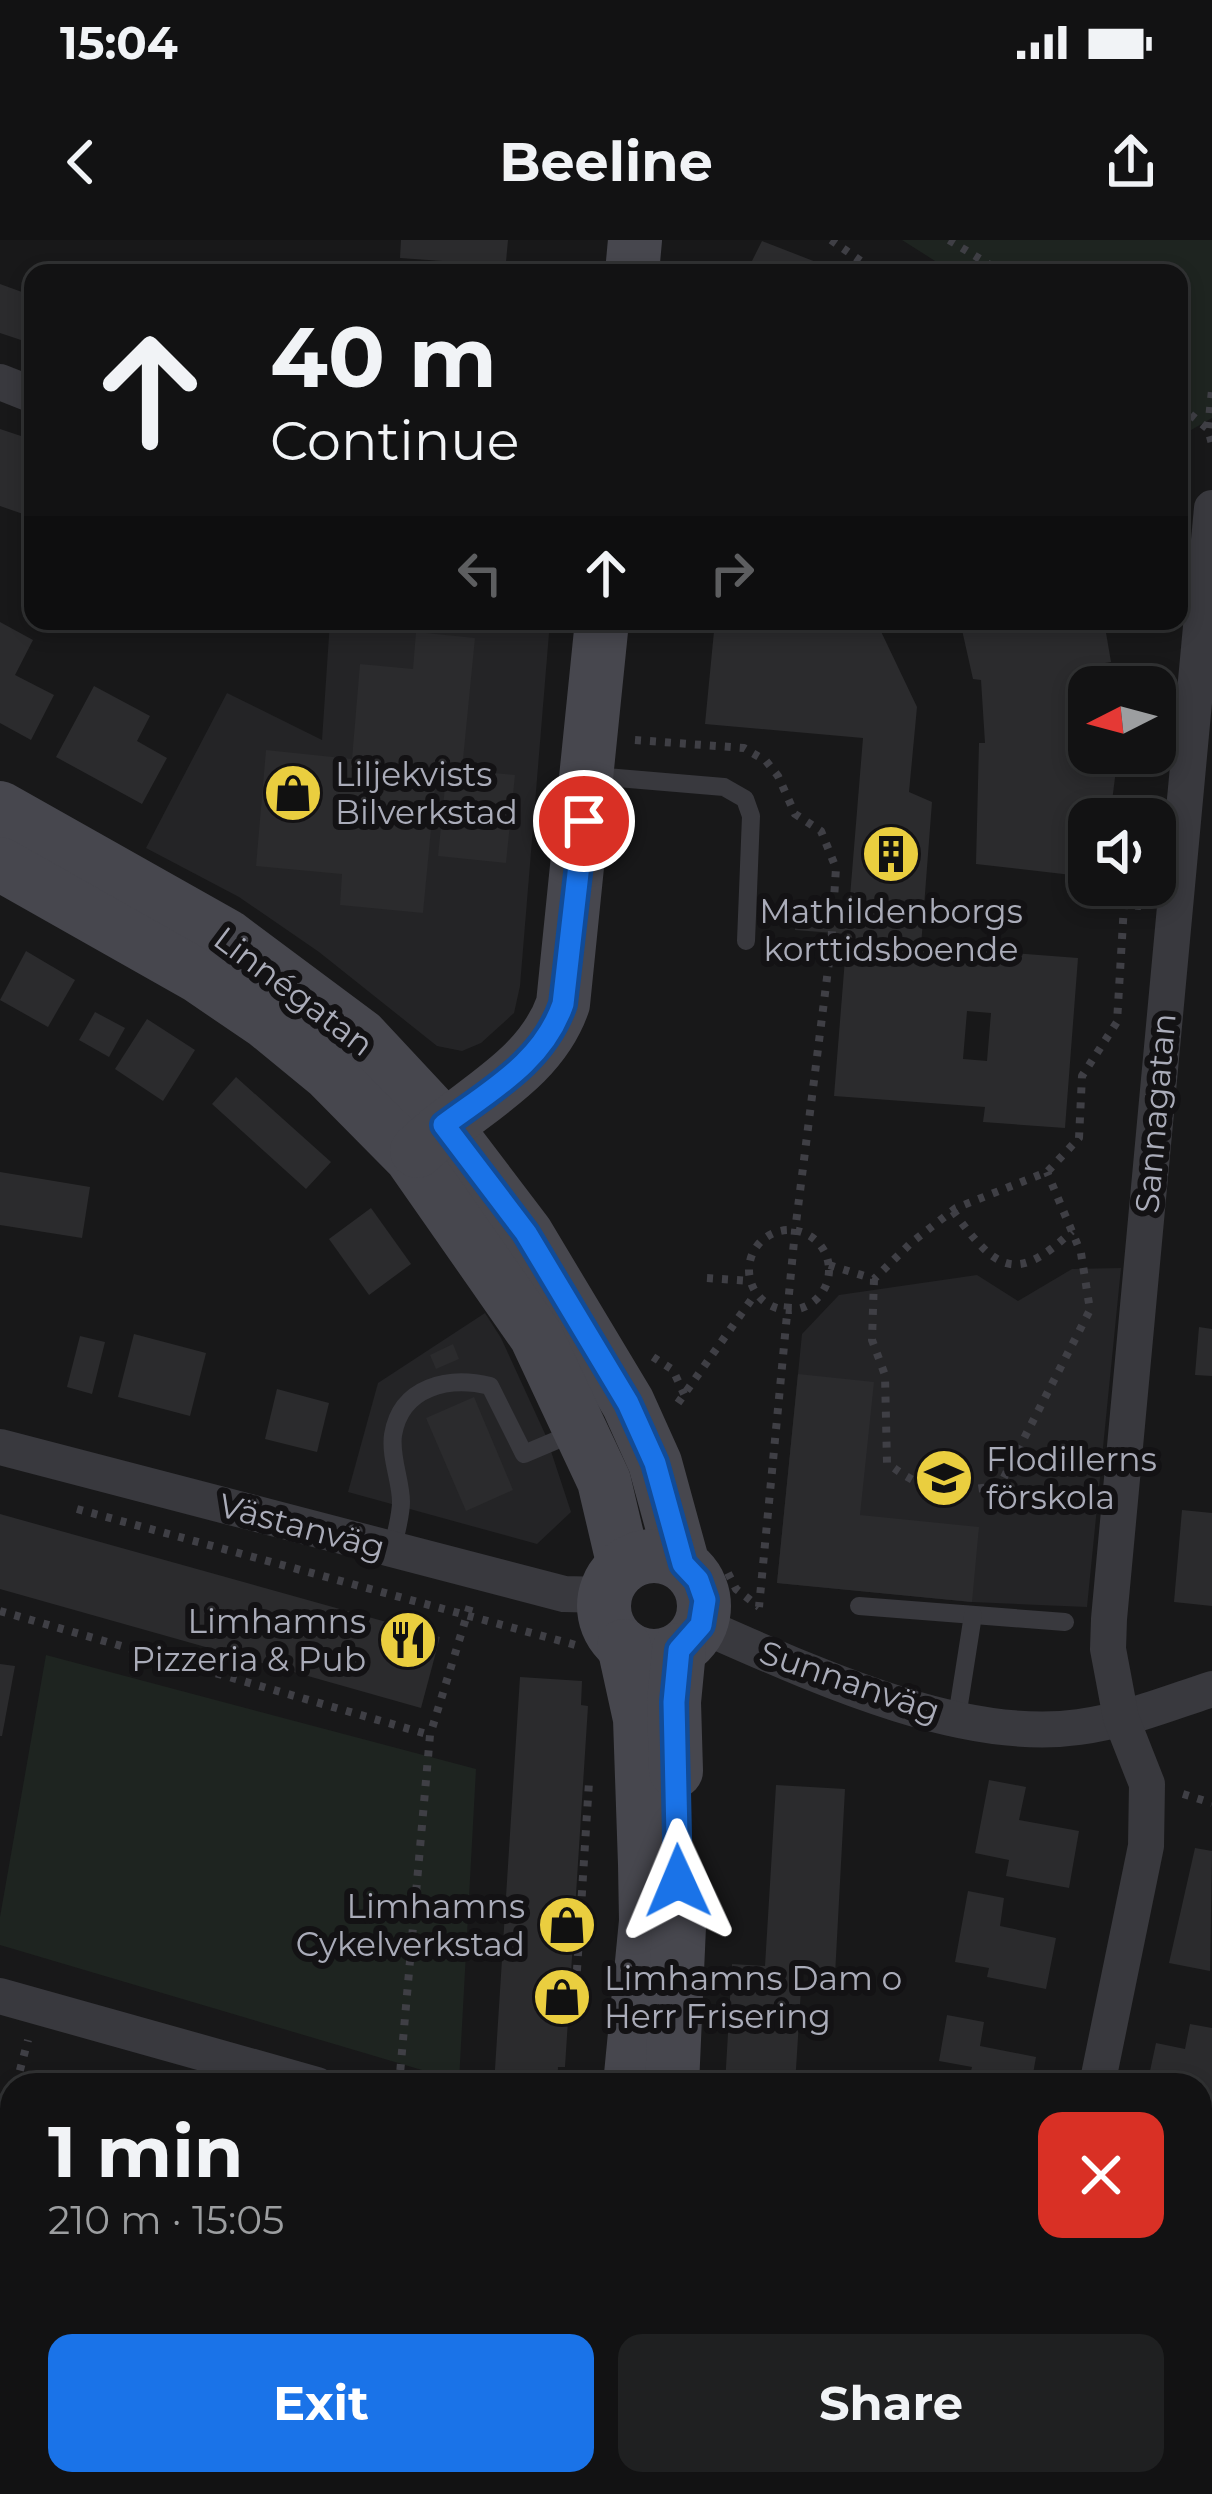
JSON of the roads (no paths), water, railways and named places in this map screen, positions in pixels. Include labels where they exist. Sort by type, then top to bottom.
[{"type":"street","name":"Sannagatan","points":[[1099,2073],[1146,1846],[1147,1784],[1121,1718],[1108,1649],[1108,1619],[1212,508]]},
{"type":"street","points":[[428,1141],[534,1056],[554,1029],[563,1004],[605,758],[602,630]]},
{"type":"street","name":"Linnégatan","points":[[0,808],[227,936],[361,1036],[428,1141],[583,1429],[604,1481],[614,1580]]},
{"type":"street","name":"Linnégatan","points":[[0,864],[198,976],[267,1023],[328,1073],[428,1141],[526,1233],[628,1403],[655,1463],[683,1564]]},
{"type":"street","name":"Västanväg","points":[[0,1447],[564,1594],[614,1580]]},
{"type":"street","points":[[631,2073],[646,1921],[640,1719],[602,1647],[614,1580],[656,1556],[683,1564],[698,1580],[705,1600],[690,1638],[674,1717],[679,1925],[673,2073]]},
{"type":"street","points":[[602,1647],[662,1656],[690,1638]]},
{"type":"street","name":"Sunnanväg","points":[[690,1638],[916,1709],[1018,1727],[1076,1728],[1212,1689]]},
{"type":"street","points":[[0,1996],[274,2073]]},
{"type":"lane","points":[[605,758],[724,788],[745,799],[751,816],[746,941]]},
{"type":"lane","points":[[393,1550],[401,1506],[393,1437],[403,1409],[417,1394],[440,1383],[464,1380],[490,1386],[524,1454],[583,1429]]},
{"type":"lane","points":[[860,1606],[1065,1622]]},
{"type":"lane","points":[[957,1717],[974,1615]]},
{"type":"place","name":"Liljekvists Bilverkstad","points":[[293,793]]},
{"type":"place","name":"Mathildenborgs korttidsboende","points":[[891,854]]},
{"type":"place","name":"Flodillerns förskola","points":[[944,1478]]},
{"type":"place","name":"Limhamns Pizzeria & Pub","points":[[408,1640]]},
{"type":"place","name":"Limhamns Cykelverkstad","points":[[567,1925]]},
{"type":"place","name":"Limhamns Dam o Herr Frisering","points":[[562,1997]]}]
